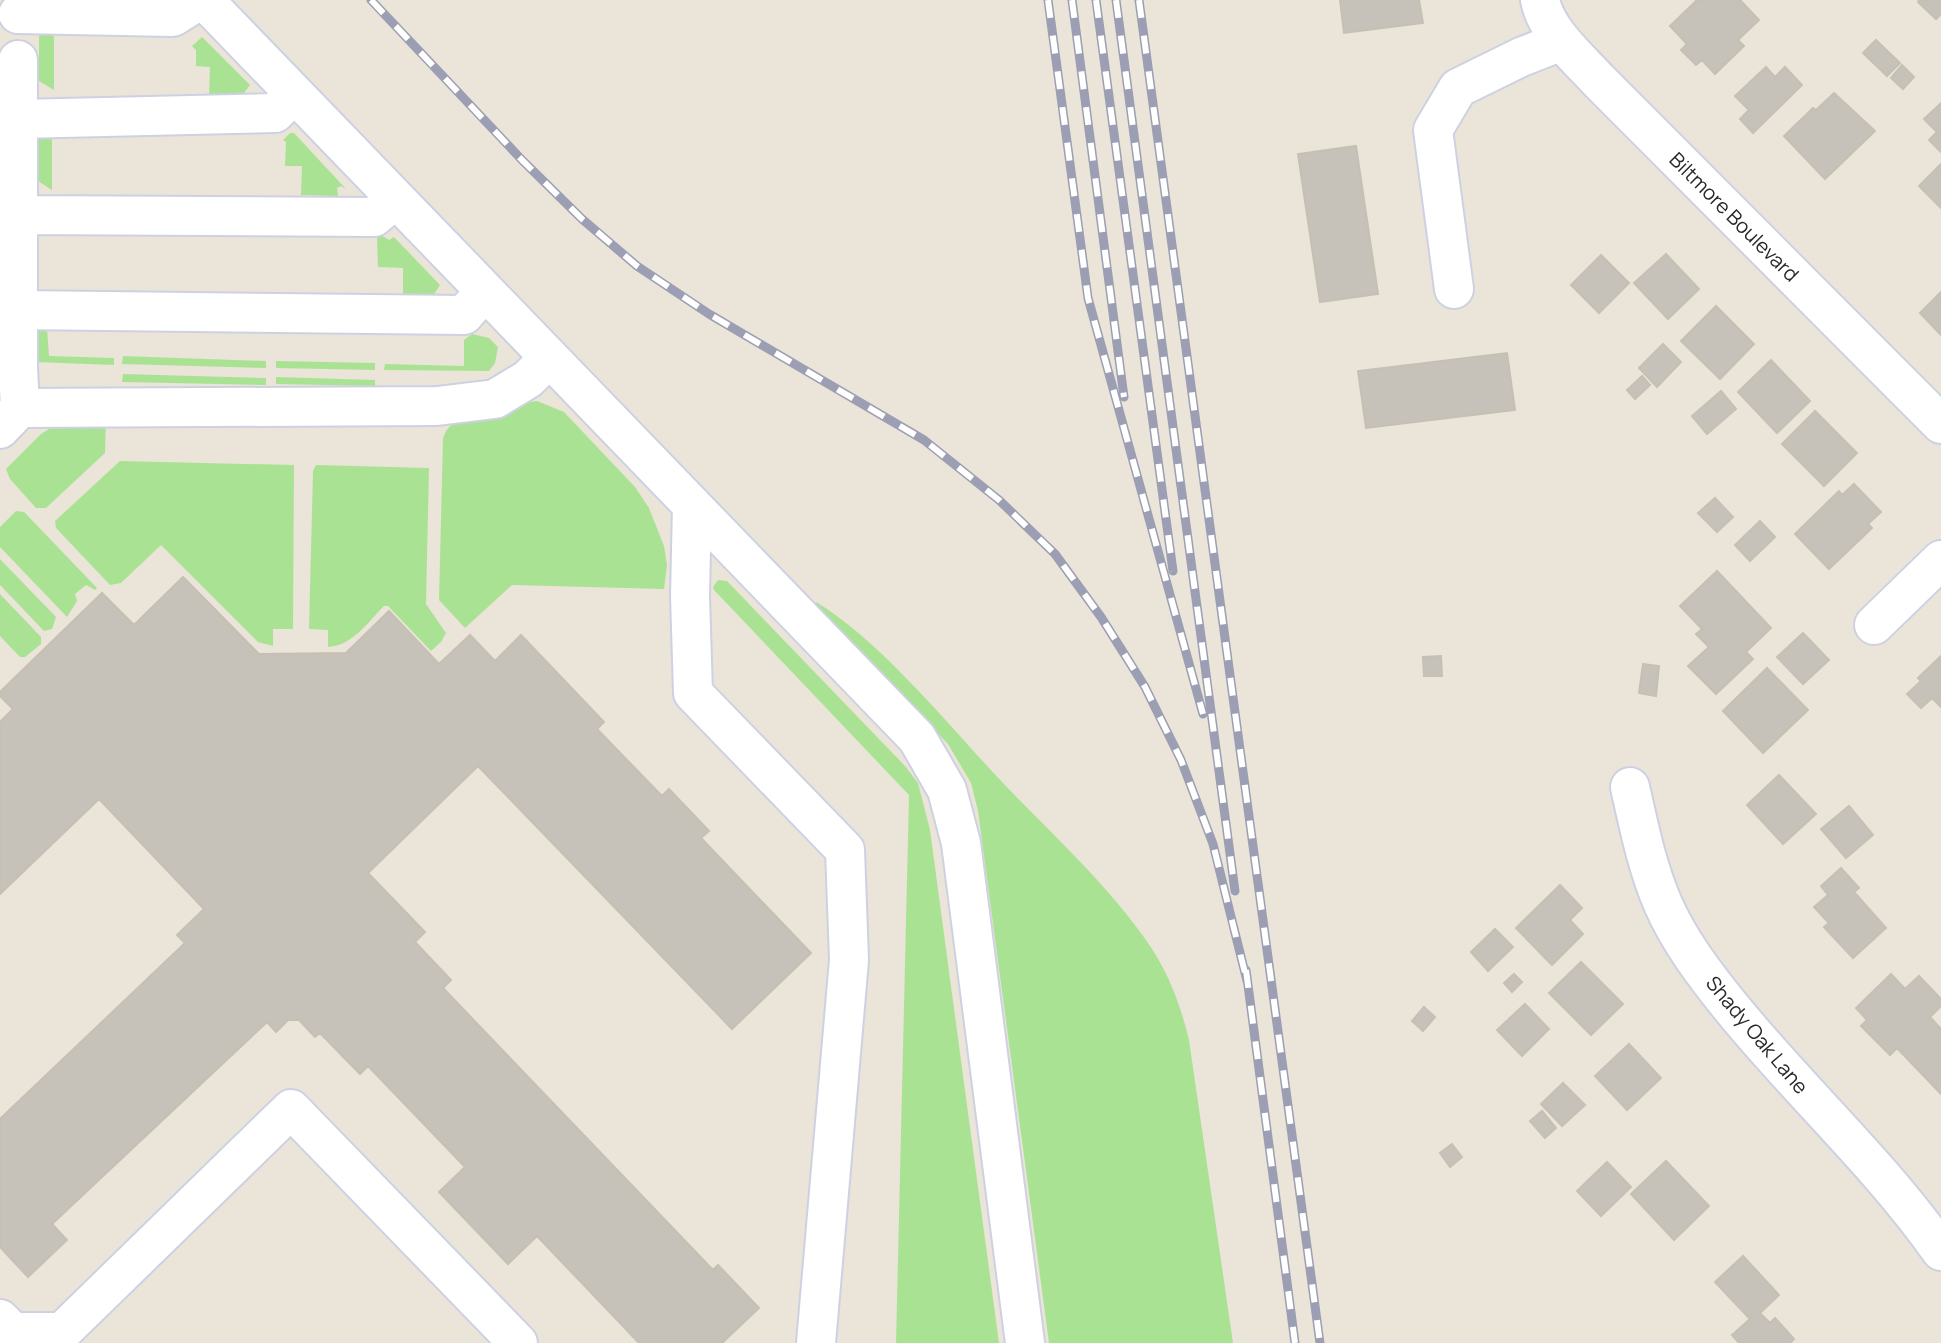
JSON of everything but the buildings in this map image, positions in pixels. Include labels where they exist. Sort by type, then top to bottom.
[{"type":"street","points":[[549,358],[528,379],[495,399],[437,406],[10,418],[19,310],[19,215],[18,119],[9,69],[18,7],[173,17],[202,0],[396,199],[917,738],[947,790],[961,843],[1025,1343]]},
{"type":"street","name":"Biltmore Boulevard","points":[[1540,0],[1562,41],[1609,91],[1941,424]]},
{"type":"street","points":[[1454,289],[1433,130],[1458,88],[1562,41]]},
{"type":"street","points":[[18,119],[275,113],[294,94]]},
{"type":"street","points":[[19,215],[374,217],[396,199]]},
{"type":"street","points":[[19,310],[464,315],[485,291]]},
{"type":"street","points":[[692,505],[690,596],[693,693],[845,850],[849,960],[816,1343]]},
{"type":"street","points":[[1874,625],[1941,560]]},
{"type":"street","name":"Shady Oak Lane","points":[[1630,787],[1644,852],[1664,907],[1700,968],[1756,1039],[1878,1172],[1941,1251]]},
{"type":"street","points":[[0,1319],[13,1332],[62,1332],[291,1109],[518,1343]]},
{"type":"green space","points":[[50,32],[54,37],[54,90],[39,81],[39,36]]},
{"type":"green space","points":[[202,37],[250,85],[241,97],[209,96],[210,67],[196,66],[196,50],[192,46]]},
{"type":"green space","points":[[294,133],[346,189],[341,186],[337,188],[338,196],[301,195],[302,166],[285,166],[286,142],[283,140]]},
{"type":"green space","points":[[38,136],[52,137],[52,190],[38,181]]},
{"type":"green space","points":[[381,235],[389,240],[394,237],[440,285],[433,296],[403,295],[403,268],[378,267],[377,237]]},
{"type":"green space","points":[[47,328],[49,356],[114,358],[114,365],[36,362],[36,329]]},
{"type":"green space","points":[[472,334],[489,338],[498,347],[495,363],[489,371],[384,370],[385,364],[464,366],[464,340]]},
{"type":"green space","points":[[123,356],[266,361],[266,368],[122,364]]},
{"type":"green space","points":[[276,361],[375,363],[375,370],[276,368]]},
{"type":"green space","points":[[123,374],[266,378],[266,385],[122,382]]},
{"type":"green space","points":[[276,377],[375,380],[375,386],[276,384]]},
{"type":"green space","points":[[537,401],[564,412],[635,487],[649,508],[664,546],[667,565],[664,589],[512,585],[465,628],[439,600],[443,438],[449,427],[459,421],[487,419]]},
{"type":"green space","points":[[106,417],[105,453],[46,508],[36,508],[10,479],[6,469],[41,434],[57,424]]},
{"type":"green space","points":[[120,461],[294,465],[293,629],[273,629],[273,646],[258,642],[161,545],[121,583],[110,585],[56,528],[55,521]]},
{"type":"green space","points":[[316,465],[429,468],[426,604],[446,633],[431,651],[388,606],[384,606],[352,638],[337,646],[328,647],[328,630],[309,629],[313,471]]},
{"type":"green space","points":[[16,511],[24,512],[97,588],[95,590],[86,585],[75,594],[77,601],[67,617],[0,547],[0,527]]},
{"type":"green space","points":[[0,559],[56,617],[52,629],[44,631],[0,585]]},
{"type":"green space","points":[[718,580],[727,581],[918,783],[930,830],[999,1343],[896,1343],[909,795],[714,590]]},
{"type":"green space","points":[[0,594],[41,637],[41,644],[25,657],[20,657],[0,636]]},
{"type":"green space","points":[[816,602],[865,639],[914,686],[1096,879],[1131,919],[1161,964],[1177,1000],[1189,1040],[1233,1343],[1049,1343],[978,811],[971,783],[948,744]]},
{"type":"railway","points":[[371,0],[522,160],[582,219],[637,266],[709,314],[924,440],[999,500],[1055,554],[1101,617],[1145,687],[1181,760],[1213,844],[1247,981]]},
{"type":"railway","points":[[1048,0],[1088,298],[1203,714]]},
{"type":"railway","points":[[1072,0],[1124,397]]},
{"type":"railway","points":[[1096,0],[1173,571]]},
{"type":"railway","points":[[1116,0],[1235,891]]},
{"type":"railway","points":[[1139,0],[1320,1343]]},
{"type":"railway","points":[[1246,970],[1295,1343]]}]
